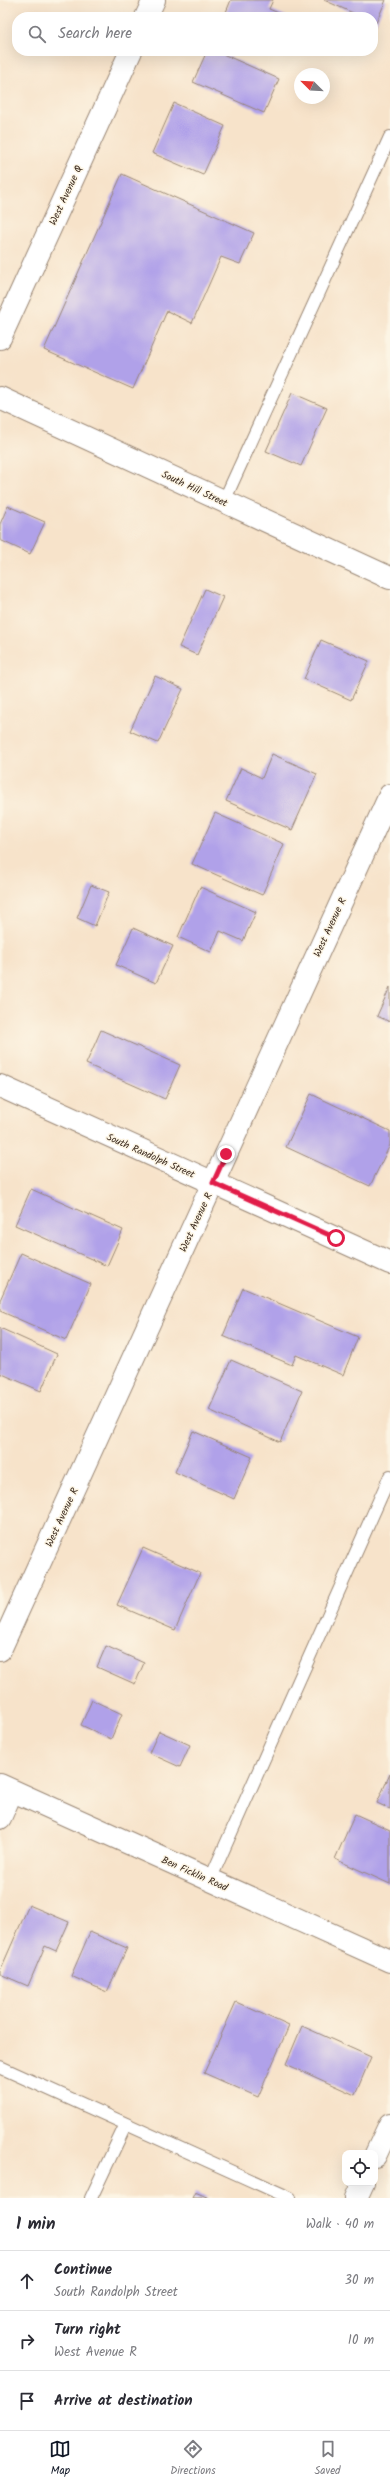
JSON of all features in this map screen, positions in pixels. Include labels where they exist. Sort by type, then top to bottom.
[{"type":"street","points":[[148,12],[154,0]]},
{"type":"street","name":"West Avenue Q","points":[[0,338],[129,56]]},
{"type":"street","name":"South Hill Street","points":[[0,398],[390,578]]},
{"type":"street","name":"West Avenue R","points":[[0,1650],[390,795]]},
{"type":"street","name":"South Randolph Street","points":[[0,1086],[390,1263]]},
{"type":"street","points":[[0,1818],[6,1788]]},
{"type":"street","name":"Ben Ficklin Road","points":[[6,1788],[390,1961]]},
{"type":"street","points":[[378,2150],[390,2124]]},
{"type":"street","points":[[356,2198],[362,2186]]},
{"type":"lane","points":[[224,501],[390,137]]},
{"type":"lane","points":[[210,1880],[390,1476]]},
{"type":"lane","points":[[0,2067],[290,2198]]},
{"type":"lane","points":[[91,2198],[126,2124]]},
{"type":"building","points":[[231,0],[273,0],[269,9],[276,12],[226,12]]},
{"type":"building","points":[[324,0],[386,0],[378,18],[378,12],[351,12]]},
{"type":"building","points":[[205,56],[227,56],[279,79],[264,113],[193,82]]},
{"type":"building","points":[[174,103],[225,126],[203,175],[152,153]]},
{"type":"building","points":[[122,174],[254,233],[240,264],[221,257],[192,323],[167,311],[133,389],[44,350]]},
{"type":"building","points":[[292,393],[327,408],[301,466],[266,451]]},
{"type":"building","points":[[8,506],[45,522],[30,554],[0,540],[0,524]]},
{"type":"building","points":[[205,589],[223,597],[197,655],[179,647]]},
{"type":"building","points":[[321,640],[369,661],[351,700],[304,679]]},
{"type":"building","points":[[155,676],[183,689],[158,743],[130,731]]},
{"type":"building","points":[[272,754],[317,774],[292,830],[226,801],[241,768],[262,778]]},
{"type":"building","points":[[215,813],[284,844],[262,895],[192,864]]},
{"type":"building","points":[[91,885],[109,892],[95,926],[77,918]]},
{"type":"building","points":[[200,887],[256,912],[243,941],[220,931],[211,952],[178,937]]},
{"type":"building","points":[[133,928],[173,946],[156,983],[116,965]]},
{"type":"building","points":[[390,987],[390,1022],[377,1016]]},
{"type":"building","points":[[101,1030],[180,1065],[165,1099],[86,1064]]},
{"type":"building","points":[[311,1094],[390,1131],[390,1145],[370,1186],[286,1147]]},
{"type":"building","points":[[31,1189],[123,1230],[107,1266],[15,1225]]},
{"type":"building","points":[[21,1253],[91,1284],[66,1340],[0,1311],[0,1300]]},
{"type":"building","points":[[243,1288],[358,1337],[343,1375],[296,1355],[292,1365],[223,1336]]},
{"type":"building","points":[[0,1328],[57,1354],[41,1391],[0,1373]]},
{"type":"building","points":[[231,1360],[302,1391],[280,1442],[209,1410]]},
{"type":"building","points":[[193,1431],[252,1457],[234,1499],[175,1472]]},
{"type":"building","points":[[143,1548],[200,1573],[175,1630],[117,1605]]},
{"type":"building","points":[[106,1646],[144,1663],[135,1684],[97,1667]]},
{"type":"building","points":[[92,1700],[122,1714],[111,1739],[81,1725]]},
{"type":"building","points":[[159,1731],[190,1745],[180,1767],[149,1753]]},
{"type":"building","points":[[390,1774],[390,1809],[377,1803]]},
{"type":"building","points":[[355,1814],[390,1830],[390,1884],[335,1859]]},
{"type":"building","points":[[29,1905],[69,1922],[56,1951],[45,1946],[28,1986],[0,1974],[0,1971]]},
{"type":"building","points":[[90,1932],[127,1948],[107,1992],[71,1976]]},
{"type":"building","points":[[236,2002],[289,2026],[258,2097],[204,2073]]},
{"type":"building","points":[[302,2026],[371,2057],[355,2095],[286,2064]]},
{"type":"building","points":[[195,2192],[209,2198],[192,2198]]},
{"type":"route","points":[[226,1154],[213,1183],[336,1238]]}]
